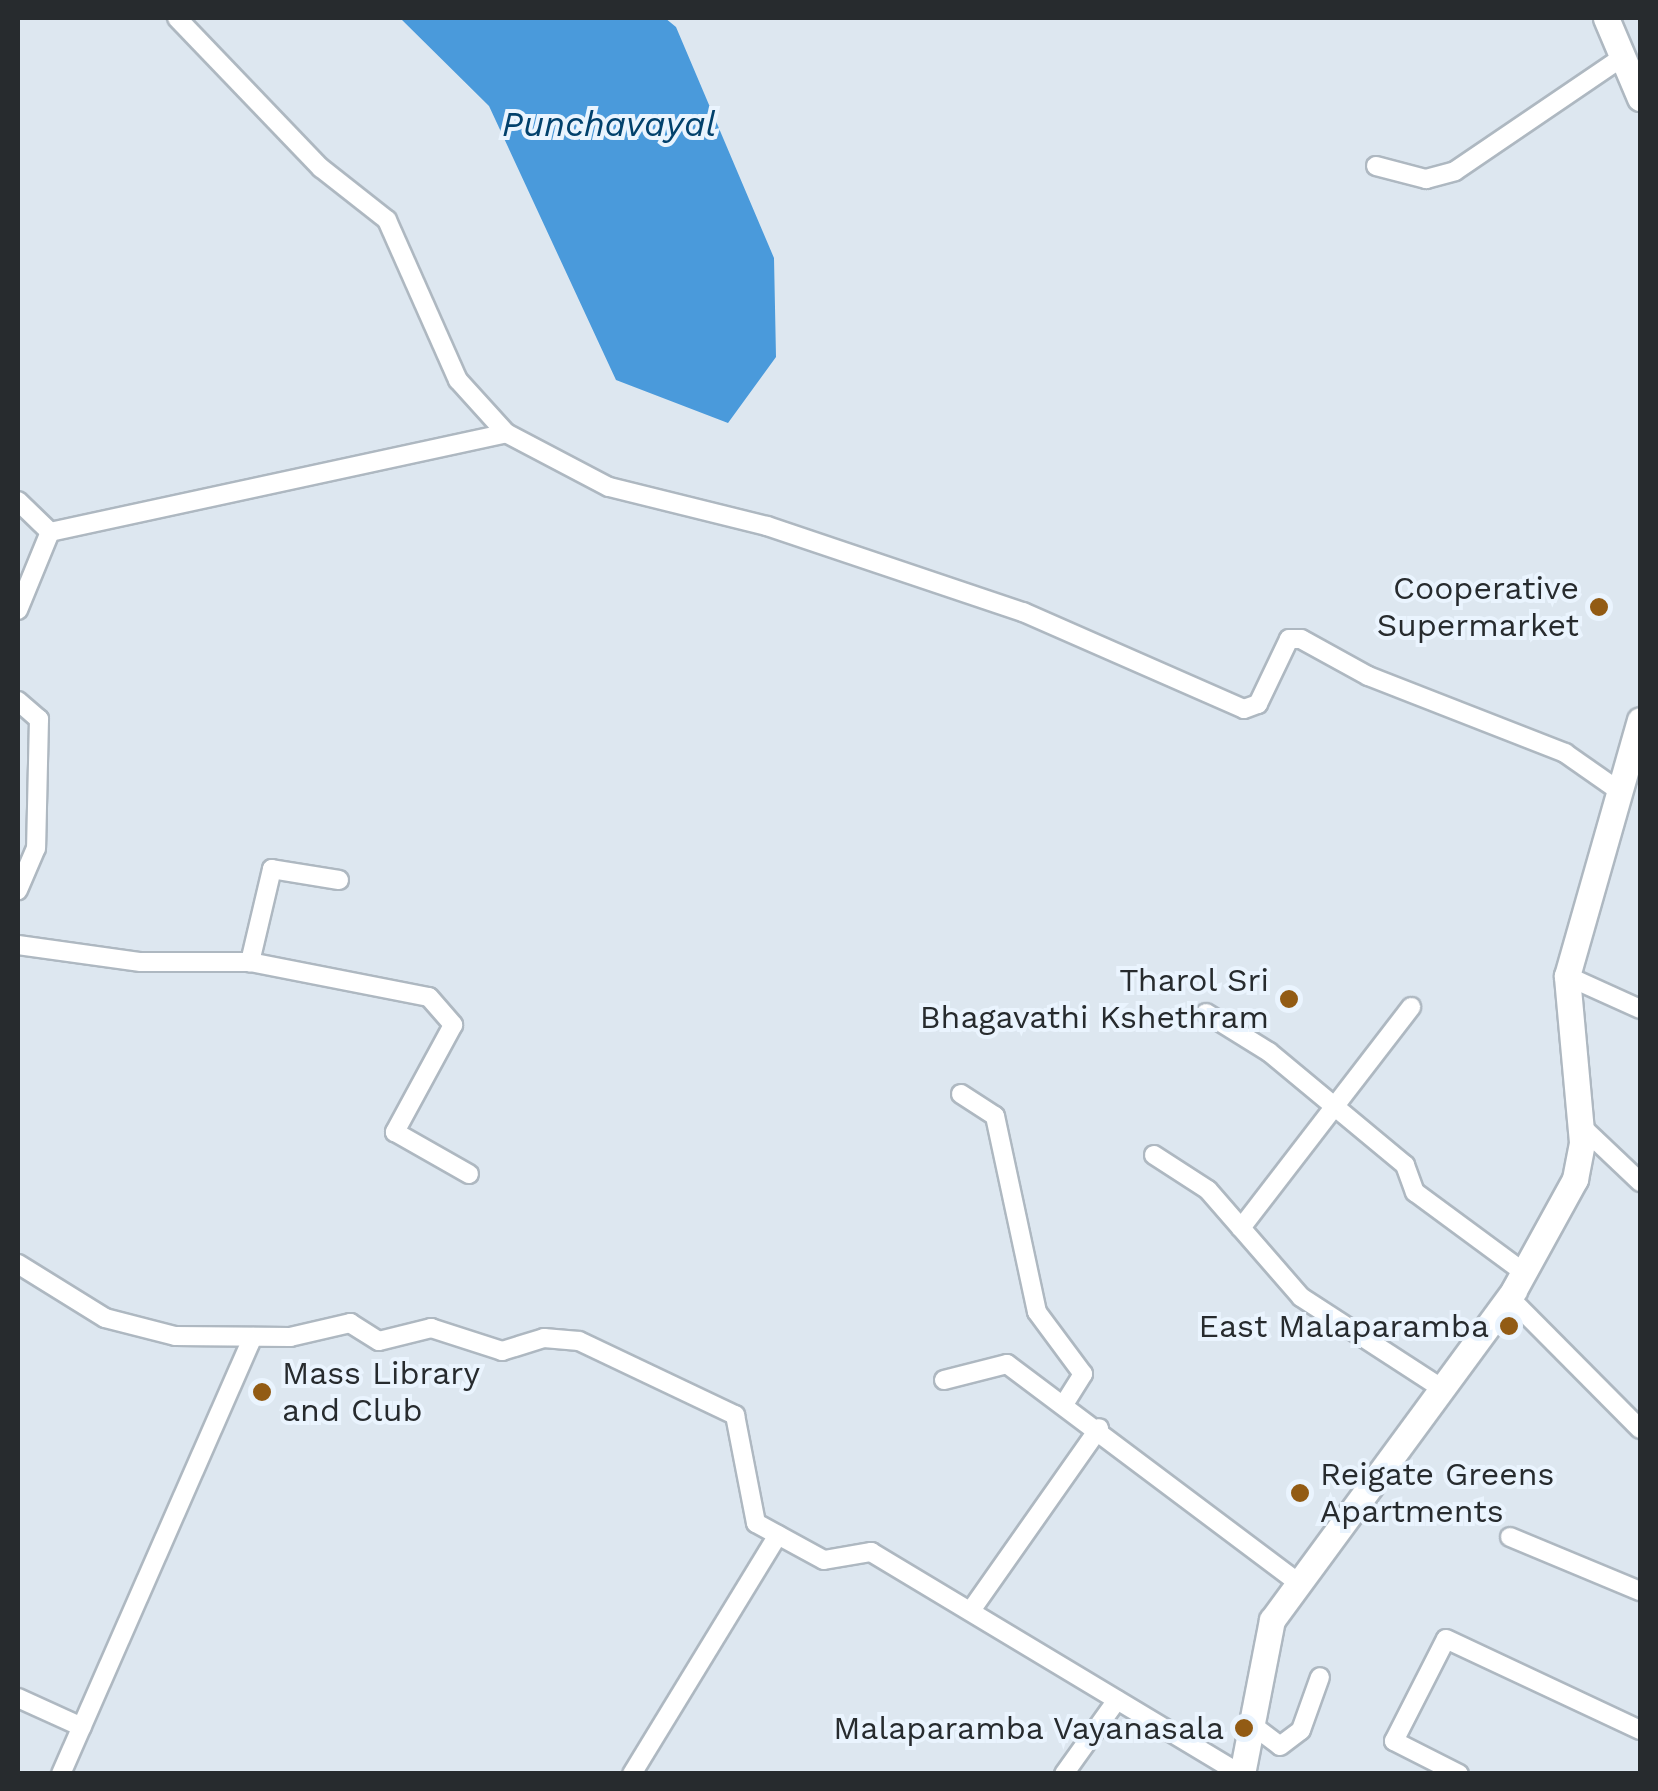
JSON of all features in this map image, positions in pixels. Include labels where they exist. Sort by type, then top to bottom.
[{"type":"highway","points":[[1606,18],[1640,98]]},
{"type":"highway","points":[[1241,1774],[1272,1620],[1296,1581],[1525,1273],[1575,1179],[1580,1124],[1567,976],[1616,788],[1640,720]]},
{"type":"street","points":[[177,18],[321,168],[387,220],[458,380],[506,433],[609,486],[767,526],[1023,612],[1244,709],[1258,704],[1289,638],[1301,639],[1368,676],[1564,753],[1616,788]]},
{"type":"street","points":[[1376,166],[1426,179],[1455,171],[1623,56]]},
{"type":"street","points":[[50,532],[506,433]]},
{"type":"street","points":[[18,500],[50,532]]},
{"type":"street","points":[[18,610],[50,532]]},
{"type":"street","points":[[18,701],[39,719],[36,848],[18,890]]},
{"type":"street","points":[[250,962],[272,869],[339,880]]},
{"type":"street","points":[[18,945],[141,962],[250,962],[429,996],[452,1025],[395,1132],[469,1174]]},
{"type":"street","points":[[1567,976],[1640,1009]]},
{"type":"street","points":[[1241,1228],[1411,1007]]},
{"type":"street","points":[[1206,1014],[1269,1052],[1332,1110],[1405,1164],[1415,1192],[1525,1273]]},
{"type":"street","points":[[961,1094],[994,1116],[1036,1312],[1083,1374],[1066,1403]]},
{"type":"street","points":[[1580,1124],[1640,1182]]},
{"type":"street","points":[[1154,1156],[1208,1190],[1302,1297],[1441,1388]]},
{"type":"street","points":[[18,1264],[105,1318],[175,1336],[253,1336],[350,1323],[379,1341],[431,1328],[502,1351],[544,1338],[579,1341],[735,1415],[742,1483],[756,1523],[824,1560],[871,1552],[972,1609],[1241,1774]]},
{"type":"street","points":[[1509,1296],[1640,1429]]},
{"type":"street","points":[[62,1774],[253,1336]]},
{"type":"street","points":[[944,1380],[1007,1364],[1066,1403],[1296,1581]]},
{"type":"street","points":[[972,1609],[1099,1428]]},
{"type":"street","points":[[632,1774],[778,1535]]},
{"type":"street","points":[[1510,1537],[1640,1590]]},
{"type":"street","points":[[1459,1774],[1394,1740],[1446,1638],[1640,1730]]},
{"type":"street","points":[[1251,1724],[1280,1746],[1301,1730],[1320,1677]]},
{"type":"street","points":[[18,1698],[82,1727]]},
{"type":"street","points":[[1064,1774],[1117,1700]]},
{"type":"water","name":"Punchavayal","points":[[400,18],[665,18],[676,27],[774,258],[776,357],[728,423],[616,380],[489,106]]},
{"type":"place","name":"Cooperative Supermarket","points":[[1599,607]]},
{"type":"place","name":"Tharol Sri Bhagavathi Kshethram","points":[[1289,999]]},
{"type":"place","name":"East Malaparamba","points":[[1509,1326]]},
{"type":"place","name":"Mass Library and Club","points":[[262,1392]]},
{"type":"place","name":"Reigate Greens Apartments","points":[[1300,1493]]},
{"type":"place","name":"Malaparamba Vayanasala","points":[[1244,1728]]}]
